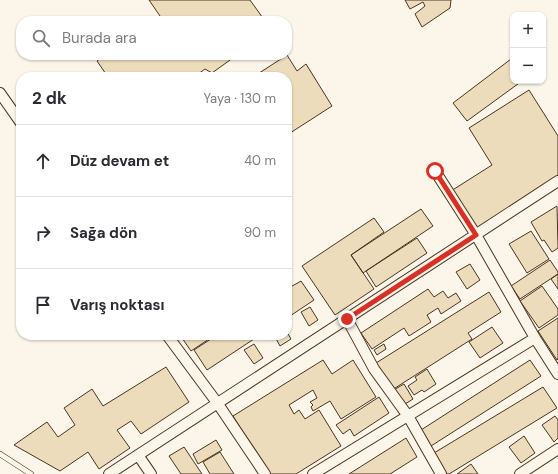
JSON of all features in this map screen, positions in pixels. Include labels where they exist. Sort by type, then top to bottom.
[{"type":"street","points":[[0,93],[16,116]]},
{"type":"street","points":[[435,171],[476,235],[535,338],[558,374]]},
{"type":"street","points":[[109,474],[558,181]]},
{"type":"street","points":[[347,319],[374,369],[408,416],[441,474]]},
{"type":"street","points":[[313,474],[535,338]]},
{"type":"street","points":[[171,340],[218,404],[264,474]]},
{"type":"street","points":[[520,474],[558,449]]},
{"type":"street","points":[[138,455],[151,474]]},
{"type":"lane","points":[[0,454],[31,474]]},
{"type":"building","points":[[149,0],[250,0],[261,16],[160,16]]},
{"type":"building","points":[[405,0],[451,0],[450,8],[422,27],[415,14],[425,6],[423,2],[410,9]]},
{"type":"building","points":[[230,60],[213,72],[205,69],[201,72],[105,72],[97,61]]},
{"type":"building","points":[[279,60],[290,60],[297,71],[306,64],[332,106],[292,132],[292,72],[261,72]]},
{"type":"building","points":[[510,60],[510,84],[518,84],[467,121],[453,103]]},
{"type":"building","points":[[529,90],[558,136],[558,176],[475,229],[451,191],[492,165],[469,128]]},
{"type":"building","points":[[557,206],[558,248],[552,252],[544,240],[542,241],[531,222]]},
{"type":"building","points":[[421,209],[433,226],[363,273],[351,255]]},
{"type":"building","points":[[374,218],[384,232],[351,255],[374,289],[335,315],[302,266]]},
{"type":"building","points":[[531,231],[549,259],[527,273],[509,244]]},
{"type":"building","points":[[417,238],[427,253],[376,287],[366,271]]},
{"type":"building","points":[[550,260],[558,274],[520,299],[511,286]]},
{"type":"building","points":[[470,264],[480,280],[467,289],[456,272]]},
{"type":"building","points":[[558,274],[558,289],[551,279]]},
{"type":"building","points":[[301,281],[314,300],[292,315],[292,286]]},
{"type":"building","points":[[542,286],[558,309],[558,315],[539,328],[520,301]]},
{"type":"building","points":[[428,289],[434,297],[443,291],[448,298],[456,293],[461,301],[441,314],[438,308],[427,315],[431,322],[409,336],[404,328],[372,349],[361,333]]},
{"type":"building","points":[[489,292],[501,312],[468,333],[472,339],[392,390],[376,363]]},
{"type":"building","points":[[310,307],[318,320],[309,326],[301,312]]},
{"type":"building","points":[[558,318],[558,359],[557,360],[538,331]]},
{"type":"building","points":[[492,327],[503,343],[480,358],[469,342]]},
{"type":"building","points":[[183,340],[208,340],[191,351]]},
{"type":"building","points":[[209,340],[252,340],[207,370],[194,350]]},
{"type":"building","points":[[277,340],[289,340],[280,346]]},
{"type":"building","points":[[254,344],[263,358],[254,364],[244,350]]},
{"type":"building","points":[[384,344],[386,349],[377,355],[374,350]]},
{"type":"building","points":[[323,360],[332,374],[353,360],[376,397],[341,419],[330,401],[313,411],[311,407],[313,405],[310,402],[317,398],[313,390],[289,405],[294,414],[299,410],[305,419],[319,410],[341,446],[296,474],[269,474],[233,416]]},
{"type":"building","points":[[530,360],[541,376],[431,446],[421,430]]},
{"type":"building","points":[[166,367],[189,402],[141,434],[131,421],[117,430],[130,448],[99,469],[88,452],[60,471],[14,445],[47,422],[58,437],[75,425],[64,408],[92,389],[103,406]]},
{"type":"building","points":[[427,369],[436,384],[424,392],[422,390],[414,395],[408,386],[417,380],[415,377]]},
{"type":"building","points":[[404,384],[413,399],[402,406],[392,391]]},
{"type":"building","points":[[543,387],[557,408],[447,474],[434,453]]},
{"type":"building","points":[[379,397],[389,413],[354,436],[350,429],[343,434],[336,425]]},
{"type":"building","points":[[555,416],[558,420],[558,438],[554,442],[542,425]]},
{"type":"building","points":[[524,436],[535,453],[521,463],[509,447]]},
{"type":"building","points":[[406,438],[417,457],[390,474],[349,474]]},
{"type":"building","points":[[216,440],[222,450],[198,464],[193,454]]},
{"type":"building","points":[[184,447],[202,474],[181,474],[169,456]]},
{"type":"building","points":[[220,452],[234,474],[210,474],[203,462]]},
{"type":"building","points":[[471,464],[478,474],[457,474]]},
{"type":"route","points":[[347,319],[476,235],[435,171]]}]
